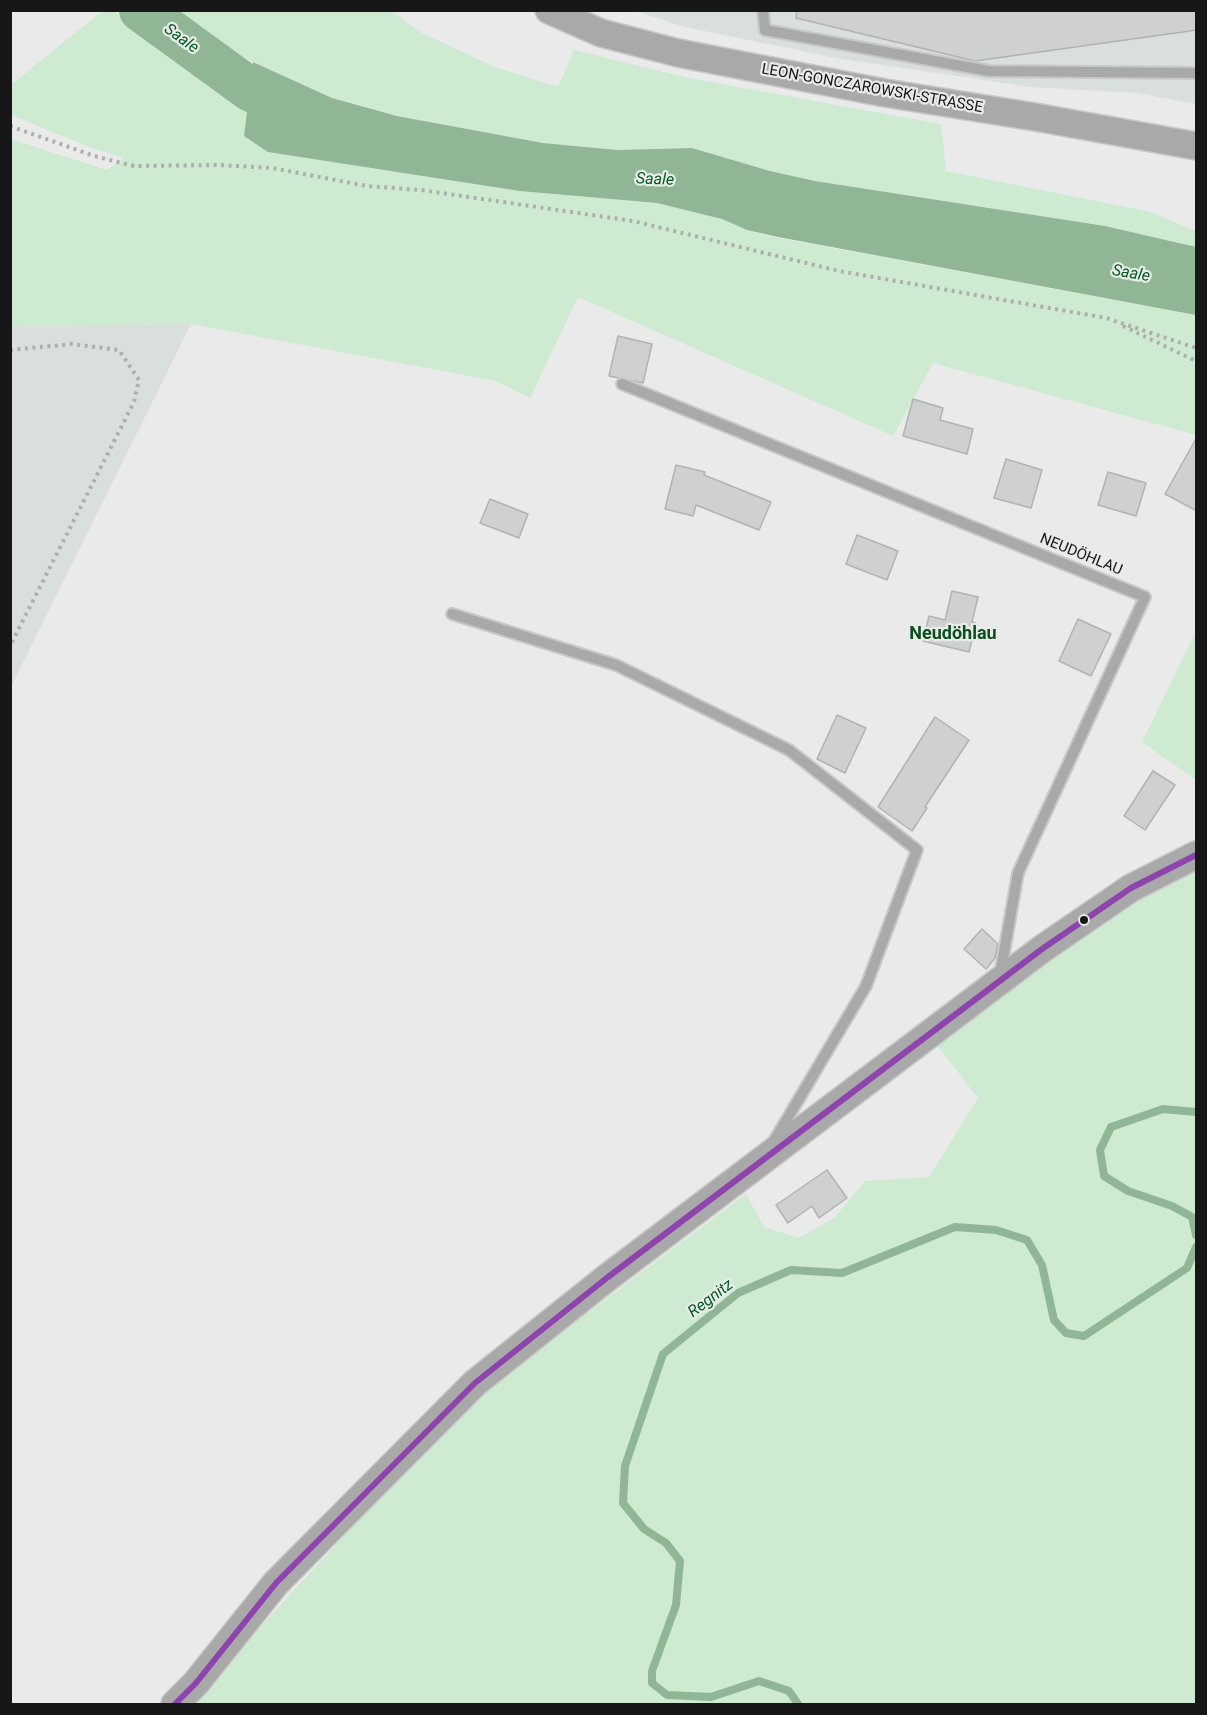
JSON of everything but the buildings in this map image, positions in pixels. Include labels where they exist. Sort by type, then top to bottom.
[{"type":"street","name":"LEON-GONCZAROWSKI-STRASSE","points":[[551,11],[601,33],[678,53],[885,93],[1197,146]]},
{"type":"street","points":[[175,1704],[196,1683],[276,1583],[475,1383],[608,1277],[761,1164],[999,981],[1131,888],[1197,855]]},
{"type":"lane","points":[[763,10],[765,30],[989,71],[1197,73]]},
{"type":"lane","name":"NEUDÖHLAU","points":[[622,384],[1145,597],[1017,873],[999,981]]},
{"type":"lane","points":[[452,614],[616,665],[789,750],[917,850],[866,986],[761,1164]]},
{"type":"path","points":[[10,126],[94,156],[134,166],[220,165],[272,168],[367,186],[432,192],[633,221],[838,271],[1106,318],[1197,348]]},
{"type":"path","points":[[1106,318],[1197,361]]},
{"type":"path","points":[[10,350],[72,344],[119,350],[139,380],[134,402],[10,646]]},
{"type":"shaded area","points":[[102,11],[115,11],[218,86],[247,114],[244,136],[520,191],[657,203],[722,219],[747,230],[778,238],[1196,315],[1196,435],[933,363],[893,436],[578,297],[530,398],[496,381],[191,324],[11,326],[11,139],[107,170],[124,158],[92,148],[11,115],[11,85]]},
{"type":"shaded area","points":[[167,11],[392,11],[420,32],[495,67],[558,87],[574,50],[689,78],[941,124],[946,171],[1151,212],[1196,231],[1196,247],[1105,226],[815,181],[770,171],[692,148],[617,150],[543,143],[397,116],[332,98],[253,62],[202,35]]},
{"type":"shaded area","points":[[635,11],[1196,11],[1196,104],[1138,93],[1030,87],[836,58],[685,27]]},
{"type":"shaded area","points":[[191,324],[11,687],[11,326]]},
{"type":"shaded area","points":[[1196,631],[1196,780],[1142,742]]},
{"type":"shaded area","points":[[1196,855],[1196,1704],[182,1704],[215,1676],[480,1388],[590,1311],[746,1194],[764,1227],[799,1238],[834,1218],[865,1181],[929,1177],[978,1098],[932,1039]]},
{"type":"water","points":[[253,62],[332,98],[397,116],[543,143],[617,150],[692,148],[770,171],[815,181],[1105,226],[1196,247],[1196,315],[778,237],[747,230],[722,219],[657,203],[520,191],[268,152],[244,136]]},
{"type":"waterway","name":"Saale","points":[[141,10],[251,90],[305,116]]},
{"type":"waterway","name":"Regnitz","points":[[1196,1112],[1163,1109],[1111,1127],[1100,1150],[1104,1176],[1128,1191],[1172,1206],[1192,1217],[1196,1235]]},
{"type":"waterway","name":"Regnitz","points":[[798,1704],[789,1691],[759,1681],[711,1697],[667,1695],[652,1683],[652,1671],[676,1605],[680,1561],[666,1543],[644,1529],[623,1503],[625,1466],[663,1354],[738,1293],[791,1270],[842,1273],[955,1227],[996,1230],[1027,1240],[1042,1265],[1054,1320],[1066,1333],[1084,1336],[1187,1268],[1196,1247]]},
{"type":"transit line","points":[[175,1704],[196,1683],[276,1583],[475,1383],[608,1277],[1042,949],[1131,888],[1196,855]]},
{"type":"district","name":"Neudöhlau","points":[[953,634]]}]
